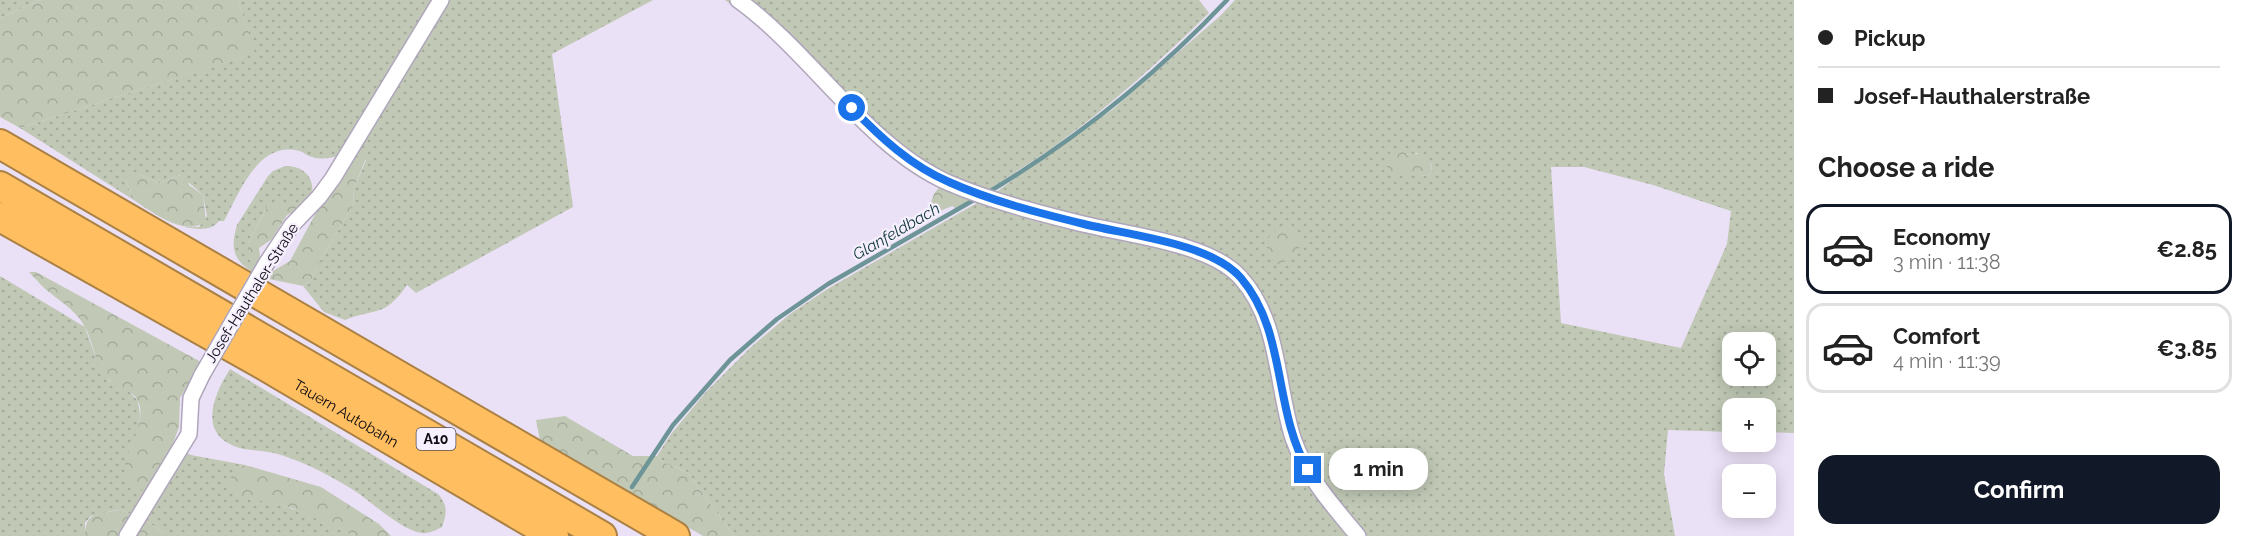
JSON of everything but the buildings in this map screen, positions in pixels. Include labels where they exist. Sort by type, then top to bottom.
[{"type":"highway","points":[[0,144],[675,536]]},
{"type":"highway","points":[[0,186],[265,353]]},
{"type":"highway","points":[[0,217],[265,353]]},
{"type":"highway","name":"Tauern Autobahn","points":[[265,353],[554,536]]},
{"type":"highway","name":"A10","points":[[265,353],[602,536]]},
{"type":"street","name":"Josef-Hauthaler-Straße","points":[[127,536],[189,434],[191,398],[267,264],[292,225],[319,198],[333,178],[441,0]]},
{"type":"street","points":[[738,0],[789,43],[865,121],[903,155],[935,176],[996,199],[1081,223],[1191,249],[1219,260],[1239,275],[1255,299],[1273,340],[1288,420],[1301,458],[1319,487],[1358,536]]},
{"type":"green space","points":[[0,0],[41,0],[0,18]]},
{"type":"green space","points":[[41,0],[238,0],[255,53],[20,128],[0,117],[0,18]]},
{"type":"green space","points":[[238,0],[653,0],[552,54],[573,207],[416,293],[407,285],[386,307],[345,320],[324,312],[303,286],[311,281],[317,266],[353,205],[354,188],[366,160],[357,150],[323,159],[299,151],[285,150],[272,154],[261,161],[252,172],[224,221],[219,221],[212,227],[198,229],[184,227],[199,227],[207,216],[203,195],[180,175],[159,183],[138,174],[126,180],[132,199],[20,128],[254,53]]},
{"type":"green space","points":[[725,0],[1199,0],[1209,13],[1112,102],[1049,150],[977,197],[946,189],[778,41]]},
{"type":"green space","points":[[1235,0],[1794,0],[1794,433],[1776,432],[1776,398],[1722,398],[1722,432],[1668,430],[1664,474],[1675,536],[734,536],[687,472],[663,462],[657,456],[671,434],[706,392],[750,348],[790,314],[829,288],[996,192],[1113,109],[1220,16]],"holes":[[[1403,152],[1409,155],[1417,153],[1431,164],[1432,171],[1428,176],[1412,174]],[[1551,167],[1584,167],[1653,185],[1731,211],[1727,244],[1681,348],[1561,323]]]},
{"type":"green space","points":[[363,149],[368,153],[354,188],[353,205],[317,266],[311,281],[303,286],[264,278],[251,267],[248,243],[268,205],[275,202],[285,207],[291,202],[298,210],[287,215],[272,239],[259,248],[261,263],[273,271],[290,261],[319,207],[357,150]]},
{"type":"green space","points":[[1401,149],[1408,155],[1417,154],[1427,159],[1432,171],[1428,176],[1389,172],[1386,160],[1389,154]]},
{"type":"green space","points":[[285,166],[297,168],[306,173],[311,182],[312,194],[298,210],[268,205],[248,243],[258,275],[244,266],[236,255],[234,242],[237,225],[268,176]]},
{"type":"green space","points":[[138,174],[159,183],[180,175],[188,179],[189,185],[203,195],[206,221],[198,226],[179,225],[158,216],[132,199],[126,180],[128,176]]},
{"type":"green space","points":[[940,186],[977,197],[956,208],[952,206],[940,211],[930,205]]},
{"type":"green space","points":[[1285,228],[1301,234],[1302,241],[1296,257],[1276,265],[1267,253],[1268,238],[1275,230]]},
{"type":"green space","points":[[29,272],[36,272],[201,362],[180,398],[179,427],[172,446],[149,488],[139,490],[129,482],[125,473],[125,463],[138,428],[140,415],[137,399],[106,377],[80,319]]},
{"type":"green space","points":[[0,276],[85,327],[94,353],[109,381],[125,387],[138,401],[139,432],[125,466],[149,488],[172,447],[191,455],[245,465],[235,468],[274,503],[309,514],[354,536],[163,536],[163,532],[144,520],[120,509],[91,516],[85,523],[85,536],[0,536]]},
{"type":"green space","points":[[230,369],[438,494],[446,509],[442,527],[427,533],[413,531],[355,491],[310,466],[291,458],[229,444],[219,436],[212,416],[218,393]]},
{"type":"green space","points":[[565,416],[633,456],[657,456],[663,462],[687,472],[734,536],[703,536],[540,441],[536,420]]},
{"type":"green space","points":[[245,465],[321,487],[379,524],[391,536],[354,536],[292,508],[252,499],[234,492],[229,482],[235,468]]},
{"type":"green space","points":[[120,509],[144,520],[163,532],[163,536],[85,536],[91,517]]},
{"type":"waterway","name":"Glanfeldbach","points":[[987,193],[1083,129],[1113,105],[1172,54],[1227,0]]},
{"type":"waterway","name":"Glanfeldbach","points":[[632,487],[673,425],[730,360],[777,319],[828,284],[979,197]]},
{"type":"route","points":[[852,108],[903,155],[950,183],[1059,217],[1191,249],[1219,260],[1239,275],[1265,318],[1273,340],[1288,420],[1301,458],[1308,470]]}]
